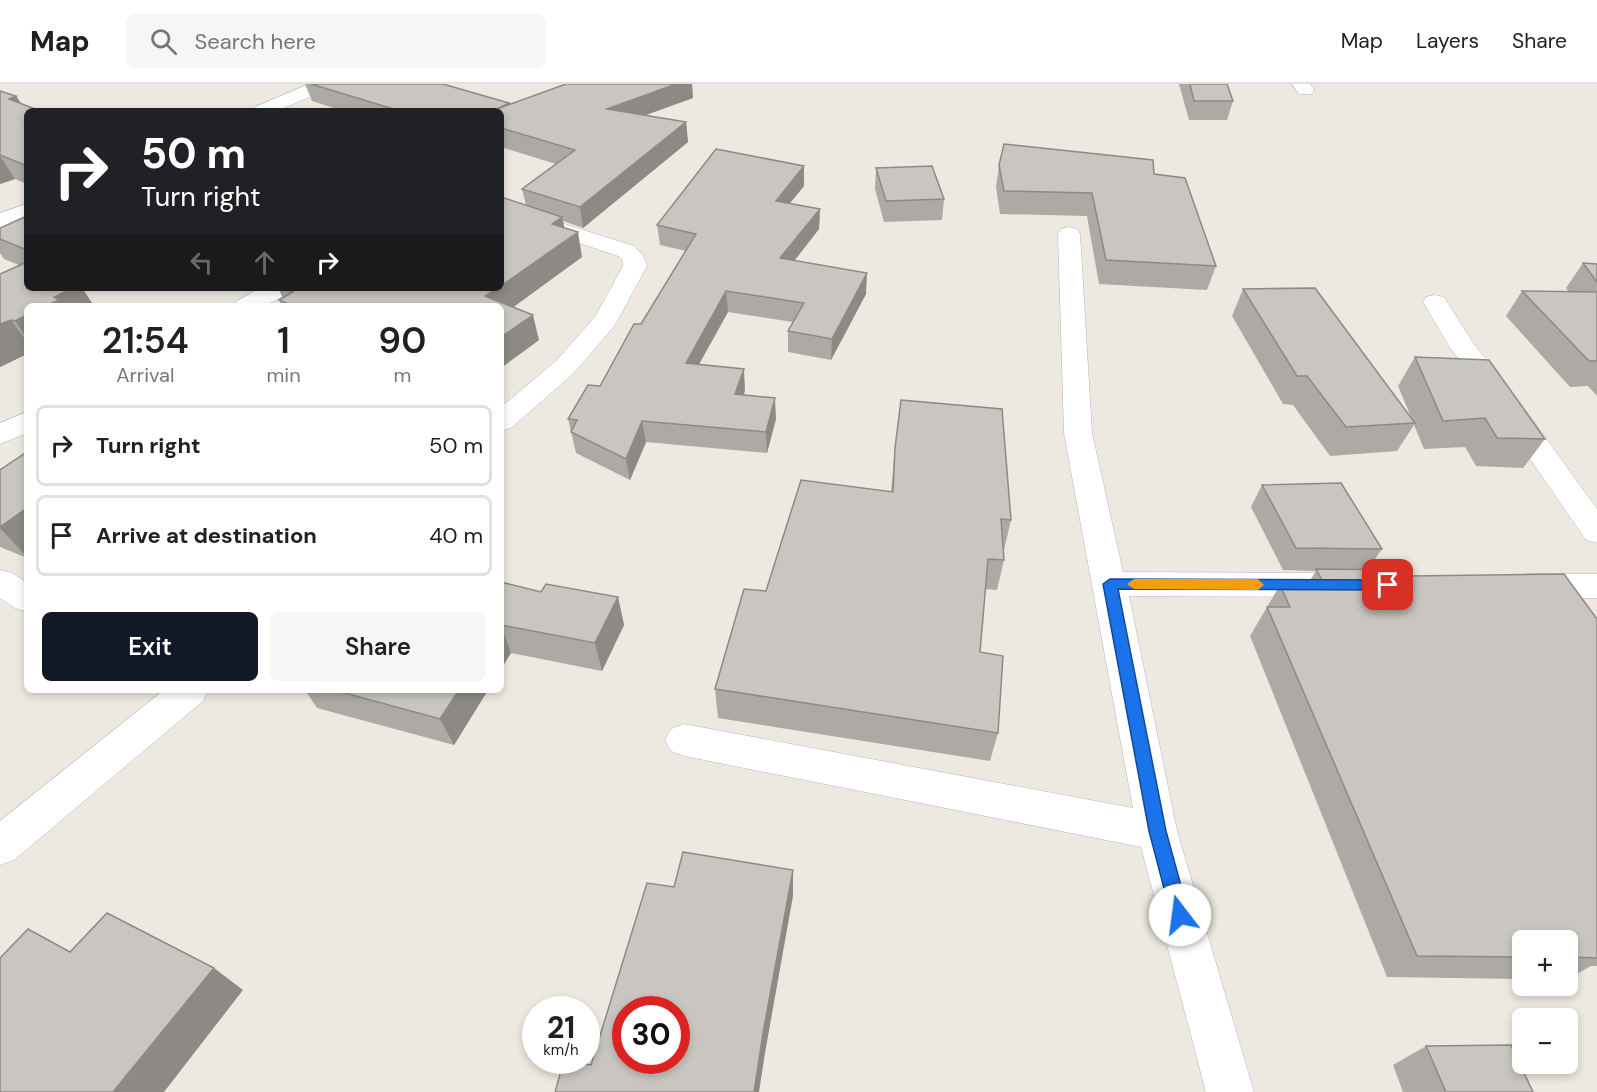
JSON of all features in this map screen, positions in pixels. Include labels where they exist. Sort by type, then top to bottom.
[{"type":"street","points":[[269,108],[324,84]]},
{"type":"street","points":[[0,221],[24,211]]},
{"type":"street","points":[[504,211],[626,251],[633,257],[635,266],[606,320],[565,367],[504,419]]},
{"type":"street","points":[[1069,234],[1078,434],[1110,584],[1157,831],[1230,1092]]},
{"type":"street","points":[[251,303],[273,291]]},
{"type":"street","points":[[1435,302],[1462,346],[1501,396],[1597,532]]},
{"type":"street","points":[[0,435],[24,423]]},
{"type":"street","points":[[0,582],[24,597]]},
{"type":"street","points":[[1110,584],[1383,585]]},
{"type":"street","points":[[1502,586],[1597,586]]},
{"type":"street","points":[[0,846],[183,693]]},
{"type":"street","points":[[684,740],[1157,831]]},
{"type":"building","points":[[311,84],[443,84],[509,103],[499,108],[390,108]]},
{"type":"building","points":[[566,84],[676,84],[607,109],[686,122],[580,207],[522,189],[575,150],[504,129],[504,108],[500,108]]},
{"type":"building","points":[[1190,84],[1227,84],[1233,101],[1194,101]]},
{"type":"building","points":[[0,91],[16,96],[9,99],[32,108],[24,108],[24,165],[0,155]]},
{"type":"building","points":[[1004,144],[1153,160],[1154,174],[1185,178],[1216,266],[1106,260],[1092,193],[1004,191],[999,165]]},
{"type":"building","points":[[716,149],[804,166],[776,201],[820,209],[780,258],[867,273],[832,339],[788,331],[804,303],[726,291],[686,363],[744,369],[735,394],[775,398],[766,432],[642,421],[626,459],[571,432],[577,420],[568,419],[588,385],[600,386],[634,324],[641,324],[696,234],[657,225]]},
{"type":"building","points":[[932,166],[944,199],[886,201],[876,168]]},
{"type":"building","points":[[504,198],[562,217],[552,224],[578,232],[504,284]]},
{"type":"building","points":[[24,217],[24,249],[0,239],[0,228]]},
{"type":"building","points":[[24,263],[24,291],[67,291],[54,297],[59,300],[52,303],[24,303],[24,316],[0,324],[0,274]]},
{"type":"building","points":[[1583,263],[1597,264],[1597,282]]},
{"type":"building","points":[[1315,288],[1415,423],[1346,427],[1307,376],[1297,376],[1243,289]]},
{"type":"building","points":[[290,291],[492,291],[485,296],[503,303],[286,303],[279,300],[293,292]]},
{"type":"building","points":[[1522,291],[1597,292],[1597,361],[1589,361]]},
{"type":"building","points":[[504,304],[533,315],[504,335]]},
{"type":"building","points":[[1415,357],[1489,360],[1545,439],[1497,438],[1485,418],[1443,421]]},
{"type":"building","points":[[901,400],[1002,409],[1011,520],[1001,519],[1004,560],[988,559],[980,652],[1003,656],[998,733],[715,689],[744,589],[766,591],[801,480],[893,492],[895,448]]},
{"type":"building","points":[[24,454],[24,510],[0,527],[0,470]]},
{"type":"building","points":[[1341,483],[1382,549],[1296,548],[1262,485]]},
{"type":"building","points":[[1316,569],[1405,570],[1409,576],[1564,574],[1597,619],[1597,958],[1578,957],[1578,930],[1512,930],[1512,957],[1417,956],[1267,607],[1290,607],[1280,585],[1325,585]]},
{"type":"building","points":[[504,583],[541,592],[546,584],[618,597],[595,643],[504,626]]},
{"type":"building","points":[[345,693],[457,693],[440,719]]},
{"type":"building","points":[[683,852],[793,870],[754,1092],[555,1092],[560,1074],[600,1074],[600,1036],[612,997],[612,1074],[690,1074],[690,996],[612,996],[647,883],[674,887]]},
{"type":"building","points":[[107,913],[214,968],[113,1092],[0,1092],[0,958],[28,929],[70,952]]},
{"type":"building","points":[[1511,1045],[1512,1074],[1525,1074],[1533,1092],[1446,1092],[1426,1046]]},
{"type":"slow traffic","points":[[1134,584],[1258,585]]},
{"type":"route","points":[[1180,915],[1157,831],[1110,584],[1388,585]]}]
